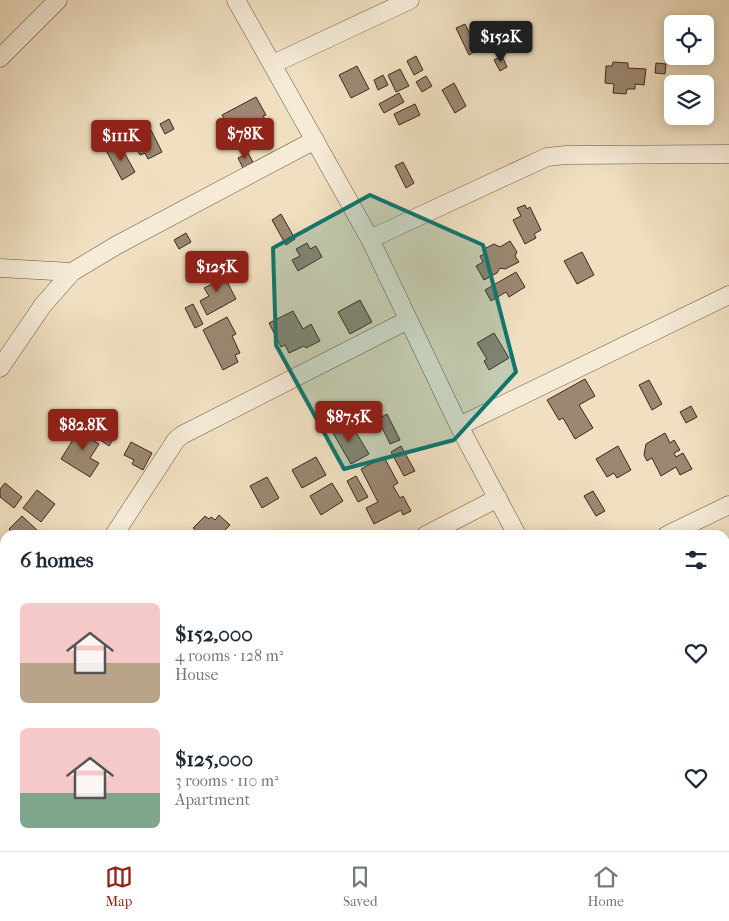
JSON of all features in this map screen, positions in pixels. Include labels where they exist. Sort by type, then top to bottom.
[{"type":"street","points":[[0,58],[58,0]]},
{"type":"street","points":[[236,0],[370,239],[459,426],[514,530]]},
{"type":"street","points":[[272,64],[410,0]]},
{"type":"street","points":[[0,368],[43,305],[72,272],[117,245],[316,140]]},
{"type":"street","points":[[370,239],[547,157],[566,155],[729,154]]},
{"type":"street","points":[[0,268],[72,272]]},
{"type":"street","points":[[459,426],[729,294]]},
{"type":"street","points":[[117,530],[176,440],[182,435],[408,320]]},
{"type":"street","points":[[436,530],[498,498]]},
{"type":"street","points":[[677,530],[729,505]]},
{"type":"highlighted area","points":[[370,195],[483,245],[516,372],[454,440],[344,469],[276,345],[273,248]]},
{"type":"building","points":[[465,24],[478,50],[469,55],[456,28]]},
{"type":"building","points":[[416,56],[423,70],[414,75],[407,61]]},
{"type":"building","points":[[502,56],[507,67],[500,71],[494,60]]},
{"type":"building","points":[[613,62],[628,63],[628,68],[646,69],[644,85],[635,84],[635,89],[627,89],[626,94],[613,93],[614,84],[605,83],[606,66],[612,66]]},
{"type":"building","points":[[656,63],[666,65],[665,74],[655,73]]},
{"type":"building","points":[[357,66],[369,89],[351,98],[339,75]]},
{"type":"building","points":[[400,69],[409,86],[396,92],[388,75]]},
{"type":"building","points":[[383,75],[388,85],[378,90],[374,80]]},
{"type":"building","points":[[426,76],[432,86],[422,92],[416,82]]},
{"type":"building","points":[[454,83],[466,106],[455,113],[442,90]]},
{"type":"building","points":[[399,93],[404,102],[384,113],[379,104]]},
{"type":"building","points":[[256,97],[266,115],[263,116],[270,127],[265,130],[270,138],[246,151],[232,127],[229,128],[222,115]]},
{"type":"building","points":[[415,104],[420,115],[399,125],[394,114]]},
{"type":"building","points":[[169,119],[174,129],[165,134],[160,124]]},
{"type":"building","points":[[151,130],[162,152],[148,159],[145,153],[140,155],[136,148],[142,144],[138,137]]},
{"type":"building","points":[[120,145],[135,172],[122,180],[107,152]]},
{"type":"building","points":[[248,153],[253,162],[243,168],[238,158]]},
{"type":"building","points":[[403,162],[414,183],[406,188],[395,166]]},
{"type":"building","points":[[525,205],[527,209],[530,207],[541,230],[534,234],[536,238],[525,244],[513,220],[521,216],[517,208]]},
{"type":"building","points":[[281,214],[295,239],[286,245],[272,220]]},
{"type":"building","points":[[186,233],[191,242],[179,249],[174,240]]},
{"type":"building","points":[[510,241],[517,252],[515,256],[519,262],[505,269],[500,268],[497,273],[484,280],[476,266],[483,262],[480,256],[485,254],[484,249],[494,244],[500,247]]},
{"type":"building","points":[[307,243],[310,249],[316,246],[322,257],[298,271],[292,260],[300,256],[296,249]]},
{"type":"building","points":[[582,252],[594,275],[577,284],[564,261]]},
{"type":"building","points":[[220,268],[236,299],[207,315],[200,301],[209,296],[204,288],[214,283],[209,274]]},
{"type":"building","points":[[516,272],[525,287],[509,297],[506,292],[491,301],[485,290]]},
{"type":"building","points":[[360,300],[372,322],[350,334],[338,312]]},
{"type":"building","points":[[193,304],[203,324],[195,328],[185,308]]},
{"type":"building","points":[[293,311],[303,329],[311,324],[320,341],[289,353],[285,345],[281,347],[269,323]]},
{"type":"building","points":[[227,317],[236,334],[232,336],[240,353],[235,355],[238,362],[223,370],[203,330]]},
{"type":"building","points":[[494,333],[509,358],[489,370],[484,361],[487,359],[477,343]]},
{"type":"building","points":[[585,379],[595,396],[579,405],[593,428],[575,439],[563,418],[559,420],[547,400]]},
{"type":"building","points":[[649,380],[662,404],[652,410],[639,385]]},
{"type":"building","points":[[691,406],[697,417],[686,423],[680,412]]},
{"type":"building","points":[[90,413],[118,432],[109,446],[96,437],[100,430],[85,420]]},
{"type":"building","points":[[387,414],[400,440],[390,444],[378,419]]},
{"type":"building","points":[[338,421],[346,434],[354,429],[369,454],[351,464],[329,426]]},
{"type":"building","points":[[84,422],[98,431],[92,440],[99,444],[90,458],[99,463],[90,477],[61,459]]},
{"type":"building","points":[[665,433],[670,443],[674,440],[680,450],[674,453],[676,457],[683,453],[692,469],[680,475],[676,467],[661,476],[652,458],[647,461],[644,455],[646,444]]},
{"type":"building","points":[[131,442],[152,453],[143,470],[132,464],[134,460],[124,455]]},
{"type":"building","points":[[401,446],[415,471],[404,476],[391,452]]},
{"type":"building","points":[[618,446],[631,470],[617,478],[614,473],[607,477],[596,459]]},
{"type":"building","points":[[316,457],[326,475],[302,488],[292,470]]},
{"type":"building","points":[[384,457],[398,483],[393,486],[400,498],[403,496],[411,511],[403,515],[401,510],[374,524],[366,508],[378,502],[361,469]]},
{"type":"building","points":[[356,476],[368,497],[358,502],[347,481]]},
{"type":"building","points":[[267,477],[279,498],[262,508],[250,486]]},
{"type":"building","points":[[5,483],[22,497],[14,508],[0,497],[0,489]]},
{"type":"building","points":[[332,483],[343,501],[321,515],[310,496]]},
{"type":"building","points":[[37,490],[55,504],[41,522],[23,508]]},
{"type":"building","points":[[593,491],[605,511],[596,516],[584,496]]},
{"type":"building","points":[[219,515],[230,525],[225,530],[195,530],[193,528],[205,516],[215,520]]},
{"type":"building","points":[[22,516],[37,530],[10,530]]}]
